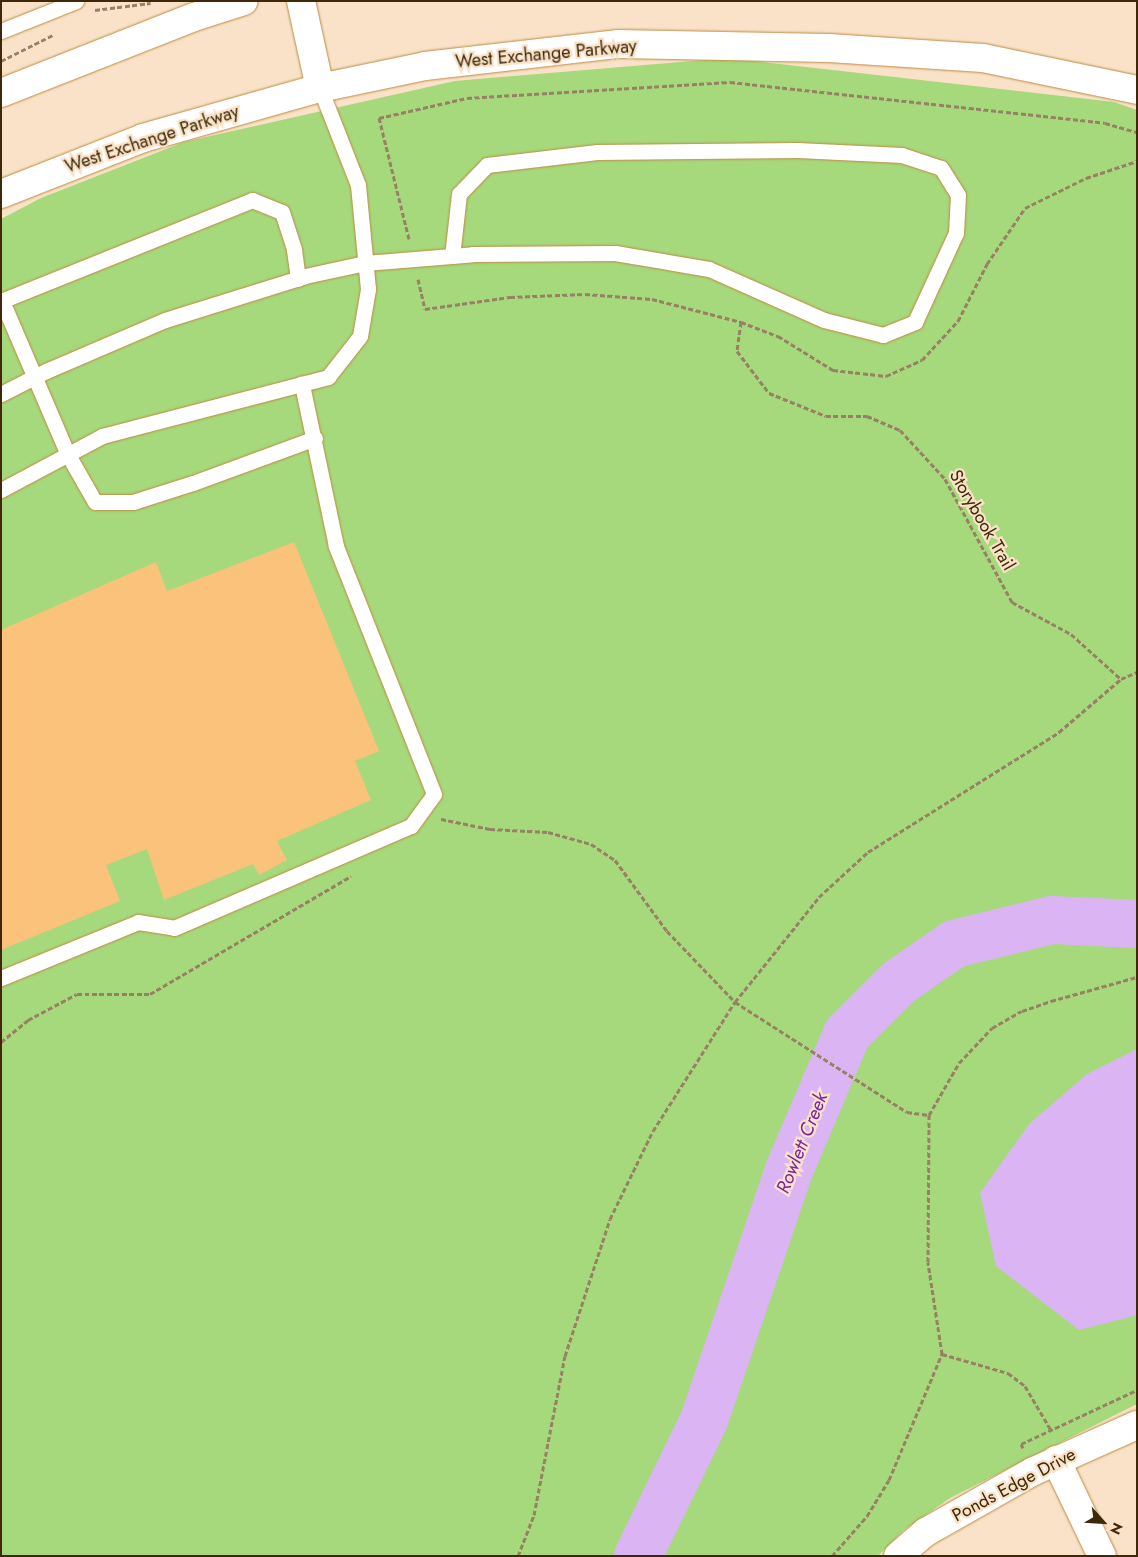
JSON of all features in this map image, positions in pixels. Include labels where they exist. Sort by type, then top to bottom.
[{"type":"main road","points":[[1,92],[194,17],[244,1]]},
{"type":"main road","points":[[301,1],[320,88]]},
{"type":"main road","name":"West Exchange Parkway","points":[[1,194],[143,138],[320,88],[425,66],[619,44],[829,48],[983,58],[1137,90]]},
{"type":"main road","name":"Ponds Edge Drive","points":[[898,1556],[926,1532],[1056,1460],[1137,1424]]},
{"type":"main road","points":[[1056,1460],[1102,1556]]},
{"type":"lane","points":[[1,32],[76,1]]},
{"type":"lane","points":[[1,490],[67,453],[102,436],[328,377],[360,336],[368,289],[358,185],[320,88]]},
{"type":"lane","points":[[1,394],[34,376],[165,320],[298,279],[365,263],[452,256],[615,253],[709,269],[824,320],[883,335],[915,322],[956,233],[958,195],[941,168],[902,155],[797,150],[596,152],[487,165],[459,194],[452,256]]},
{"type":"lane","points":[[298,279],[294,250],[282,212],[252,200],[2,301],[67,453],[95,502],[133,502],[193,483],[314,438]]},
{"type":"lane","points":[[1,978],[138,922],[174,928],[411,826],[434,794],[336,546],[302,384]]},
{"type":"path","name":"Storybook Trail","points":[[741,322],[737,351],[769,393],[826,416],[867,416],[900,430],[945,479],[1012,602],[1071,634],[1121,679]]},
{"type":"path","points":[[518,1556],[534,1515],[565,1356],[610,1219],[653,1131],[735,1002],[819,897],[868,852],[1060,732],[1121,679],[1137,672]]},
{"type":"path","points":[[411,826],[444,818],[490,829],[548,832],[591,844],[615,860],[667,931],[735,1002],[907,1112],[929,1115]]},
{"type":"path","points":[[1,1042],[28,1020],[77,994],[150,994],[353,875]]},
{"type":"path","points":[[832,1556],[867,1516],[888,1480],[942,1354],[928,1262],[929,1115],[959,1062],[992,1028],[1022,1011],[1137,977]]},
{"type":"path","points":[[942,1354],[1008,1373],[1025,1386],[1051,1430]]},
{"type":"green space","points":[[728,58],[1114,102],[1137,110],[1137,1404],[950,1498],[904,1530],[878,1556],[1,1556],[1,219],[41,198],[184,142],[455,81]]},
{"type":"shaded area","points":[[1137,1049],[1137,1315],[1079,1330],[996,1266],[980,1193],[1030,1123],[1087,1074]]},
{"type":"building","points":[[294,542],[379,751],[355,761],[371,800],[277,841],[287,860],[259,875],[253,864],[164,900],[147,849],[106,865],[120,901],[1,950],[1,630],[156,562],[167,591]]},
{"type":"waterway","name":"Rowlett Creek","points":[[638,1556],[704,1420],[789,1170],[847,1034],[899,982],[954,944],[1052,920],[1137,924]]}]
